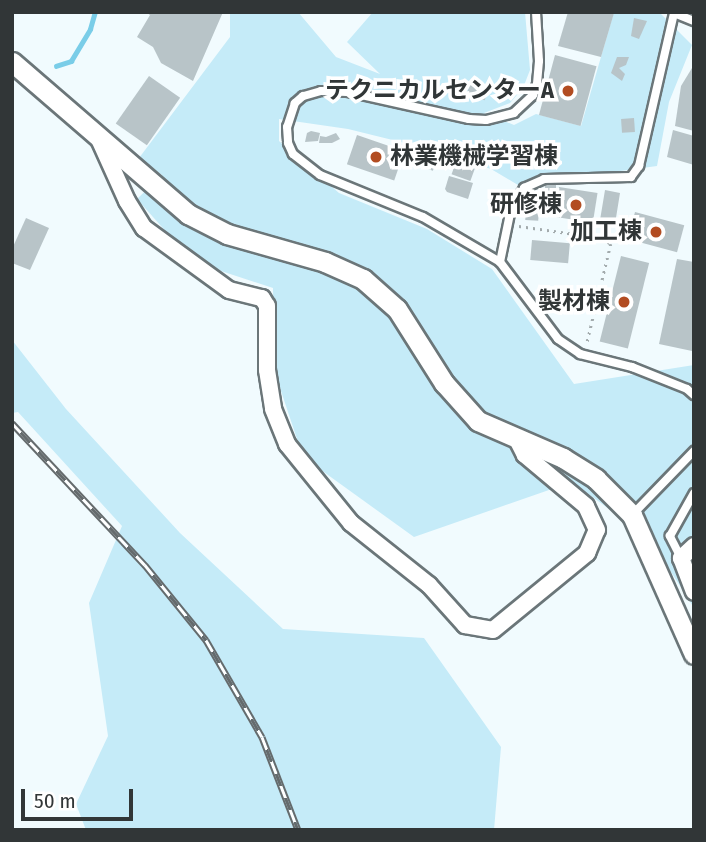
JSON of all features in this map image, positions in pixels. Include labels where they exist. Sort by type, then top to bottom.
[{"type":"street","points":[[12,62],[188,214],[227,233],[325,262],[363,279],[397,309],[458,401],[478,421],[563,458],[596,479],[632,515],[694,654]]},
{"type":"street","points":[[98,137],[127,201],[144,228],[229,289],[262,298],[267,306],[267,370],[273,409],[287,444],[351,523],[429,585],[465,625],[493,630],[587,552],[597,530],[586,506],[525,455],[518,440]]},
{"type":"street","points":[[694,546],[681,558],[694,592]]},
{"type":"lane","points":[[536,12],[539,61],[537,84],[527,102],[514,113],[486,120],[469,119],[347,92],[321,91],[303,96],[295,103],[287,127],[288,144],[293,154],[320,175],[423,217],[500,262],[558,339],[584,355],[632,367],[687,388],[694,395]]},
{"type":"lane","points":[[500,262],[516,196],[524,188],[544,179],[631,177],[639,166],[674,13],[694,21]]},
{"type":"lane","points":[[632,515],[694,451]]},
{"type":"lane","points":[[681,558],[670,536],[694,493]]},
{"type":"path","points":[[509,224],[602,238],[611,244],[584,355]]},
{"type":"shaded area","points":[[230,12],[298,12],[336,57],[380,74],[347,42],[373,12],[525,12],[530,70],[523,88],[510,103],[484,113],[514,125],[536,114],[581,126],[614,12],[659,12],[692,45],[669,102],[657,166],[518,185],[491,169],[421,147],[348,129],[279,119],[279,141],[339,193],[427,229],[492,269],[574,384],[694,365],[694,608],[650,539],[572,482],[414,537],[303,457],[274,370],[273,288],[221,271],[177,244],[137,199],[162,175],[139,158],[230,37]]},
{"type":"shaded area","points":[[12,340],[66,409],[180,533],[283,629],[424,638],[501,747],[494,830],[86,830],[76,804],[108,736],[89,603],[122,526],[18,412],[12,413]]},
{"type":"building","points":[[146,12],[223,12],[193,81],[161,63],[153,47],[137,37],[150,15]]},
{"type":"building","points":[[568,12],[614,13],[601,57],[558,46]]},
{"type":"building","points":[[634,18],[647,21],[639,39],[631,36]]},
{"type":"building","name":"テクニカルセンターA","points":[[555,55],[597,66],[580,126],[539,115]]},
{"type":"building","points":[[617,57],[629,57],[626,65],[619,68],[625,74],[622,81],[611,73]]},
{"type":"building","points":[[692,68],[694,131],[675,126],[681,86]]},
{"type":"building","points":[[149,76],[180,98],[147,145],[116,124]]},
{"type":"building","points":[[470,84],[488,90],[485,100],[467,94]]},
{"type":"building","points":[[634,118],[635,132],[622,133],[621,119]]},
{"type":"building","points":[[673,130],[694,136],[694,165],[667,157]]},
{"type":"building","points":[[307,133],[320,133],[318,141],[305,142]]},
{"type":"building","points":[[336,133],[340,139],[332,143],[319,143],[320,136]]},
{"type":"building","name":"林業機械学習棟","points":[[357,135],[404,151],[394,181],[347,164]]},
{"type":"building","points":[[409,154],[435,163],[433,171],[406,162]]},
{"type":"building","points":[[456,162],[475,169],[470,181],[452,174]]},
{"type":"building","points":[[449,176],[473,183],[468,199],[447,192],[445,189]]},
{"type":"building","points":[[545,184],[556,184],[556,197],[545,197]]},
{"type":"building","name":"研修棟","points":[[559,187],[598,193],[593,223],[554,217]]},
{"type":"building","points":[[605,190],[620,193],[615,224],[606,222],[605,227],[599,226]]},
{"type":"building","points":[[527,195],[540,196],[538,221],[525,220]]},
{"type":"building","name":"加工棟","points":[[635,212],[684,225],[677,252],[628,239]]},
{"type":"building","points":[[26,218],[49,228],[30,270],[12,263],[12,249]]},
{"type":"building","points":[[532,240],[570,243],[568,263],[530,260]]},
{"type":"building","name":"製材棟","points":[[621,256],[649,263],[628,348],[600,341]]},
{"type":"building","points":[[677,259],[694,262],[692,351],[659,344]]},
{"type":"waterway","points":[[56,66],[71,61],[90,29],[95,12]]},
{"type":"railway","points":[[12,423],[145,565],[206,640],[262,737],[298,830]]},
{"type":"place","name":"テクニカルセンターA","points":[[568,91]]},
{"type":"place","name":"林業機械学習棟","points":[[376,157]]},
{"type":"place","name":"研修棟","points":[[576,205]]},
{"type":"place","name":"加工棟","points":[[656,232]]},
{"type":"place","name":"製材棟","points":[[624,302]]}]
